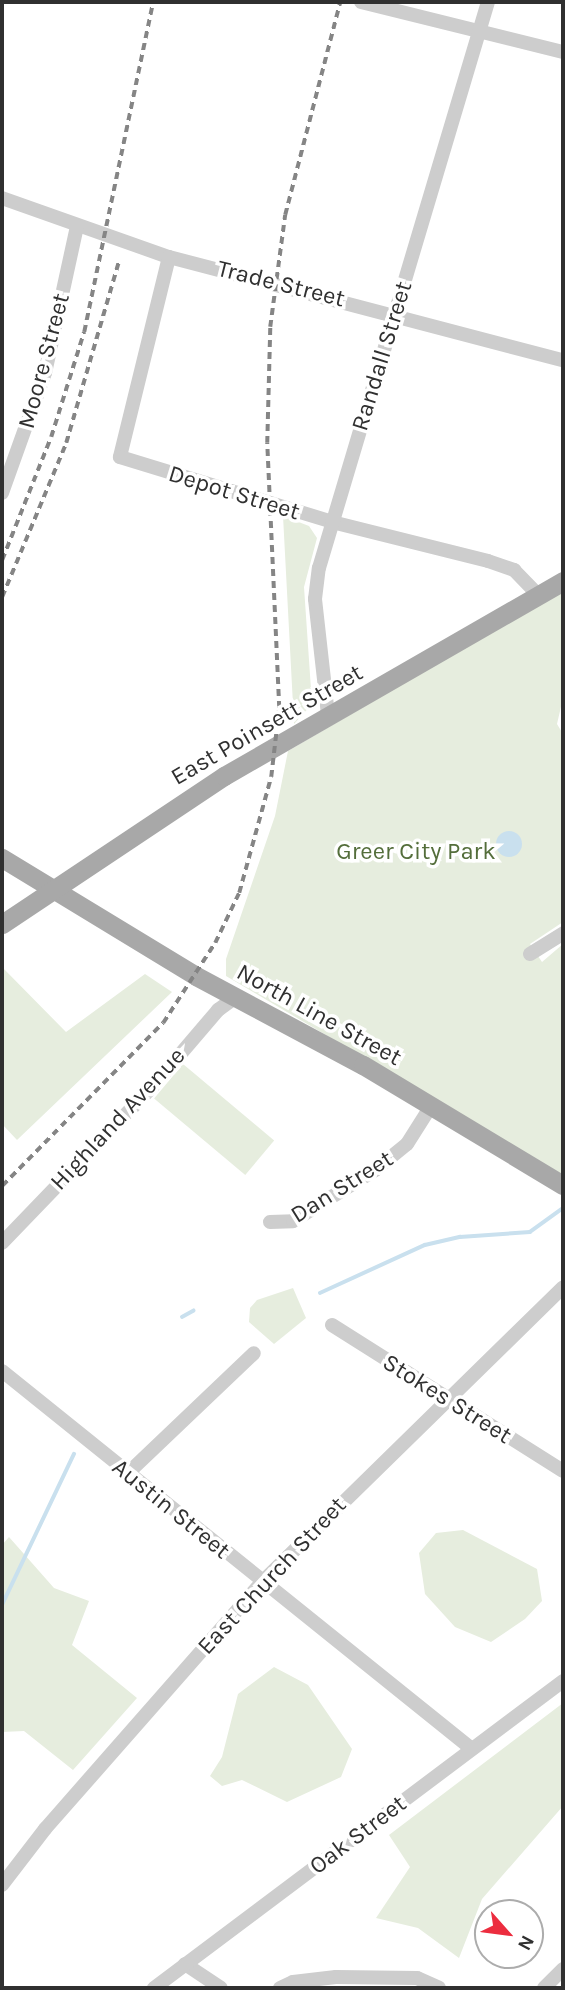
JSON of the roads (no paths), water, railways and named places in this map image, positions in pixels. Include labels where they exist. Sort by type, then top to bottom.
[{"type":"main road","name":"East Poinsett Street","points":[[2,924],[52,887],[176,806],[563,580]]},
{"type":"main road","name":"North Line Street","points":[[2,858],[236,997],[431,1106],[563,1185]]},
{"type":"street","points":[[361,2],[563,52]]},
{"type":"street","name":"Randall Street","points":[[328,715],[316,599],[332,522],[488,2]]},
{"type":"street","name":"Trade Street","points":[[2,198],[169,257],[396,313],[563,360]]},
{"type":"street","name":"Moore Street","points":[[2,493],[45,373],[77,226]]},
{"type":"street","name":"Depot Street","points":[[169,257],[120,457],[332,522],[514,570],[538,595]]},
{"type":"street","points":[[530,954],[563,933]]},
{"type":"street","name":"Highland Avenue","points":[[2,1242],[154,1085],[218,1010],[236,997]]},
{"type":"street","name":"Dan Street","points":[[270,1222],[293,1221],[375,1170],[407,1144],[431,1106]]},
{"type":"street","name":"East Church Street","points":[[2,1885],[45,1829],[262,1582],[563,1287]]},
{"type":"street","name":"Stokes Street","points":[[332,1325],[563,1471]]},
{"type":"street","points":[[127,1474],[254,1353]]},
{"type":"street","name":"Austin Street","points":[[2,1371],[472,1749]]},
{"type":"street","name":"Oak Street","points":[[154,1988],[563,1681]]},
{"type":"street","points":[[185,1964],[221,1988]]},
{"type":"street","points":[[544,1988],[563,1969]]},
{"type":"street","points":[[280,1988],[336,1977],[417,1978],[439,1988]]},
{"type":"water","points":[[509,831],[518,835],[522,844],[518,853],[509,857],[500,853],[496,844],[500,835]]},
{"type":"waterway","points":[[320,1293],[425,1245],[460,1237],[530,1232],[563,1208]]},
{"type":"waterway","points":[[182,1317],[193,1311]]},
{"type":"waterway","points":[[2,1605],[74,1454]]},
{"type":"railway","points":[[2,560],[51,437],[84,332],[153,2]]},
{"type":"railway","points":[[2,1186],[163,1023],[215,943],[239,893],[271,777],[279,708],[267,443],[270,327],[285,215],[340,2]]},
{"type":"railway","points":[[2,597],[66,443],[119,260]]},
{"type":"park label","name":"Greer City Park","points":[[416,852]]}]
